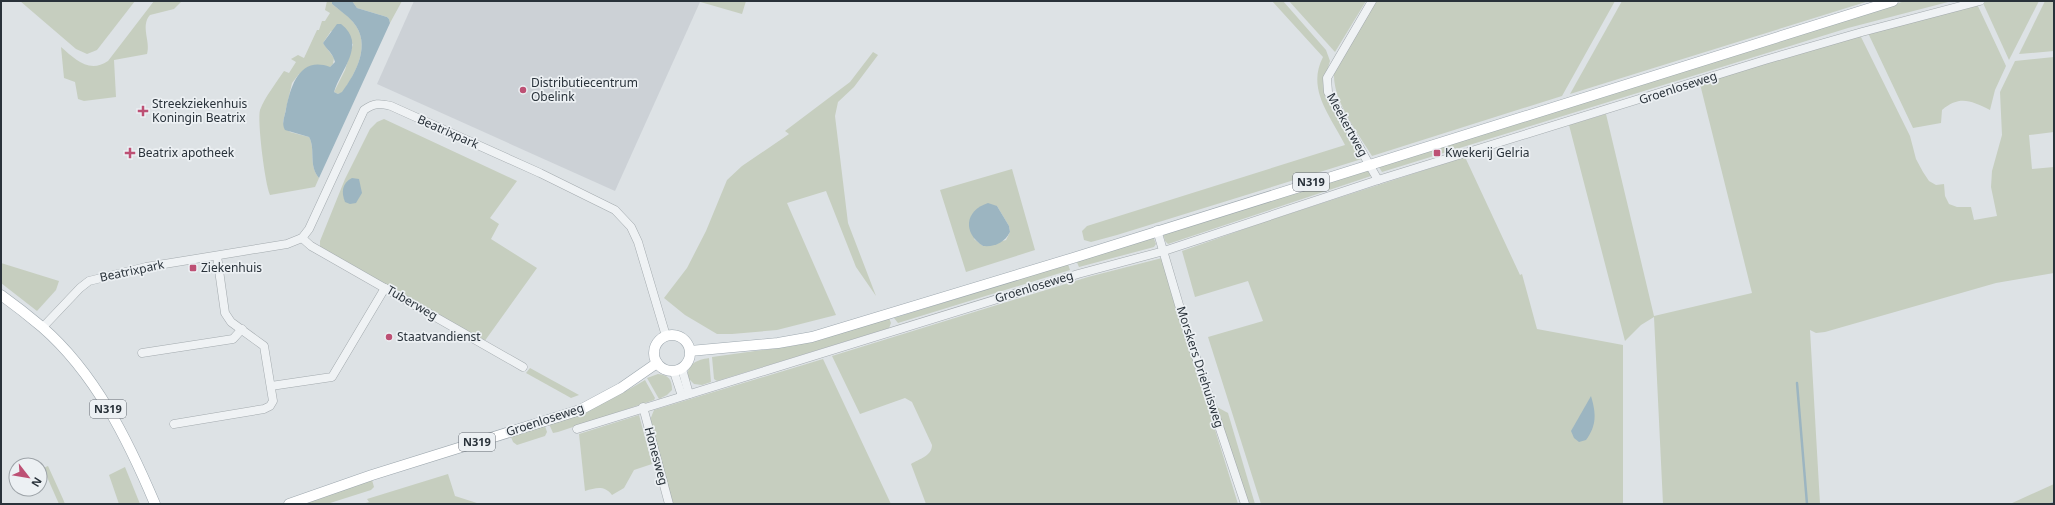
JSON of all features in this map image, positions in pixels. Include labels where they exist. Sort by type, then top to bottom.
[{"type":"main road","name":"Groenloseweg","points":[[690,351],[778,343],[812,337],[1065,260],[1893,1]]},
{"type":"main road","name":"N319","points":[[1,295],[43,327],[79,366],[103,400],[143,474],[155,504]]},
{"type":"main road","points":[[676,335],[684,339],[690,351],[689,361],[678,370],[662,369],[657,363],[654,354],[656,345],[666,336],[676,335]]},
{"type":"main road","name":"Groenloseweg","points":[[289,504],[372,475],[580,410],[621,388],[657,363]]},
{"type":"street","name":"Meekertweg","points":[[1369,164],[1328,92],[1327,78],[1372,1]]},
{"type":"street","name":"Groenloseweg","points":[[577,428],[1078,274],[1164,251],[1378,180],[1667,92],[1765,60],[1862,32],[1980,1]]},
{"type":"street","name":"Beatrixpark","points":[[43,327],[75,292],[88,281],[146,267],[287,244],[302,238],[310,229],[364,110],[373,104],[391,106],[540,173],[615,210],[631,226],[638,242],[666,336]]},
{"type":"street","points":[[1369,164],[1378,180]]},
{"type":"street","name":"Morskers Driehuisweg","points":[[1157,230],[1182,315],[1245,504]]},
{"type":"street","name":"Tuberweg","points":[[302,238],[311,246],[523,367]]},
{"type":"street","points":[[174,424],[264,409],[270,406],[273,401],[264,346],[242,330],[228,318],[225,313],[216,256]]},
{"type":"street","points":[[271,386],[332,377],[385,288]]},
{"type":"street","points":[[142,353],[232,339],[242,330]]},
{"type":"street","points":[[678,370],[685,395]]},
{"type":"street","name":"Honesweg","points":[[644,407],[669,504]]},
{"type":"shaded area","name":"Distributiecentrum Obelink","points":[[414,1],[700,2],[615,191],[377,84]]},
{"type":"green space","points":[[20,1],[135,1],[97,50],[87,54],[76,49]]},
{"type":"green space","points":[[154,1],[182,1],[174,9],[150,15],[147,19],[147,54],[114,60],[116,97],[84,101],[78,99],[75,82],[64,78],[61,47],[83,63],[95,66],[101,65],[108,61]]},
{"type":"green space","points":[[327,1],[332,1],[332,4],[349,17],[359,31],[362,49],[360,58],[357,68],[342,93],[338,94],[334,92],[345,70],[353,44],[331,31],[323,43],[334,58],[333,64],[330,67],[299,74],[292,83],[283,122],[290,132],[309,137],[312,147],[314,168],[319,178],[315,187],[270,195],[262,152],[259,116],[260,110],[284,71],[289,73],[296,62],[291,59],[298,55],[304,58],[317,30],[319,30],[322,21],[325,21],[330,13],[325,10]]},
{"type":"green space","points":[[352,1],[402,1],[390,23],[387,17],[357,8]]},
{"type":"green space","points":[[697,1],[746,1],[742,14]]},
{"type":"green space","points":[[1272,1],[1283,1],[1326,50],[1330,61],[1325,78],[1365,158],[1117,235],[1091,242],[1084,240],[1082,231],[1087,226],[1345,145],[1327,113],[1319,92],[1317,81],[1318,69],[1323,57]]},
{"type":"green space","points":[[1289,1],[1366,1],[1335,52]]},
{"type":"green space","points":[[1376,1],[1615,1],[1562,96],[1372,156],[1342,106],[1335,84],[1334,74]]},
{"type":"green space","points":[[1622,1],[1869,1],[1570,94]]},
{"type":"green space","points":[[1905,1],[1952,1],[1848,28],[1382,172],[1377,164]]},
{"type":"green space","points":[[1988,1],[2039,1],[2009,60],[1983,3]]},
{"type":"green space","points":[[2045,1],[2054,1],[2054,51],[2019,54]]},
{"type":"green space","points":[[1977,4],[2006,66],[1995,90],[1990,110],[1971,102],[1954,102],[1942,110],[1941,123],[1913,128],[1868,33]]},
{"type":"green space","points":[[1860,35],[1910,136],[1916,159],[1923,172],[1929,181],[1936,185],[1944,184],[1945,196],[1949,204],[1957,207],[1971,207],[1974,220],[1997,216],[1991,187],[1992,171],[2002,135],[2000,92],[2015,61],[2054,57],[2054,132],[2029,135],[2032,169],[2054,167],[2054,273],[1996,283],[1825,332],[1816,333],[1810,330],[1820,504],[1663,504],[1654,317],[1641,325],[1625,341],[1569,125],[1606,114],[1654,316],[1752,293],[1700,84]]},
{"type":"green space","points":[[873,52],[878,55],[854,87],[838,102],[835,116],[848,223],[876,296],[856,267],[826,191],[787,203],[836,315],[777,330],[717,334],[685,315],[664,298],[687,268],[706,231],[727,180],[742,166],[789,134],[785,131],[850,82]]},
{"type":"green space","points":[[384,119],[517,181],[490,218],[499,224],[491,239],[537,268],[484,342],[320,249],[320,241],[345,179],[370,129],[377,122]]},
{"type":"green space","points":[[1465,157],[1520,275],[1522,274],[1537,329],[1623,345],[1623,504],[1261,504],[1208,337],[1263,321],[1248,281],[1195,297],[1182,251],[1267,221]]},
{"type":"green space","points":[[1370,166],[1374,175],[1168,244],[1165,241],[1163,233]]},
{"type":"green space","points":[[1012,169],[1035,250],[966,272],[940,190]],"holes":[[[997,206],[1009,226],[1010,232],[1006,240],[983,246],[974,239]]]},
{"type":"green space","points":[[1153,236],[1156,244],[1154,247],[1079,267],[1076,260]]},
{"type":"green space","points":[[1162,258],[1238,504],[926,504],[911,464],[927,455],[930,452],[932,445],[912,402],[905,398],[860,414],[832,356],[1088,277]]},
{"type":"green space","points":[[1,263],[59,281],[56,290],[37,311],[1,283]]},
{"type":"green space","points":[[1068,264],[1070,270],[898,323],[894,318]]},
{"type":"green space","points":[[889,318],[891,323],[889,328],[717,381],[714,379],[712,357],[792,346],[823,339]]},
{"type":"green space","points":[[709,358],[711,382],[702,385],[694,384],[687,377],[689,368],[697,361]]},
{"type":"green space","points":[[823,359],[891,504],[673,504],[650,420],[654,410]]},
{"type":"green space","points":[[530,368],[579,395],[571,398],[526,373]]},
{"type":"green space","points":[[658,374],[669,378],[672,390],[667,395],[659,399],[647,378]]},
{"type":"green space","points":[[645,380],[655,398],[654,400],[553,433],[549,424],[598,405]]},
{"type":"green space","points":[[1217,407],[1228,413],[1255,504],[1248,504]]},
{"type":"green space","points":[[639,415],[652,464],[634,470],[624,488],[612,495],[606,490],[600,488],[585,491],[579,434]]},
{"type":"green space","points":[[545,426],[547,432],[545,436],[517,445],[513,442],[511,437]]},
{"type":"green space","points":[[48,466],[65,504],[59,504],[48,479]]},
{"type":"green space","points":[[125,467],[140,504],[119,504],[109,475]]},
{"type":"green space","points":[[448,474],[455,496],[480,504],[362,504],[369,502],[367,499]]},
{"type":"green space","points":[[372,480],[374,487],[371,490],[327,504],[301,504]]},
{"type":"green space","points":[[2054,484],[2054,504],[2010,504]]},
{"type":"water","points":[[332,1],[352,1],[357,8],[387,17],[390,23],[319,178],[314,168],[312,147],[309,137],[285,130],[283,122],[294,82],[304,69],[311,66],[320,65],[330,67],[335,62],[323,43],[337,24],[341,24],[348,32],[352,40],[352,48],[350,57],[334,92],[338,94],[342,92],[357,67],[362,49],[359,31],[351,19],[332,4]]},
{"type":"water","points":[[352,178],[359,179],[362,193],[356,203],[350,204],[345,202],[343,188],[346,182]]},
{"type":"water","points":[[988,203],[997,206],[1009,226],[1010,232],[999,244],[983,246],[976,241],[972,235],[969,229],[969,223],[974,211]]},
{"type":"water","points":[[1591,396],[1595,413],[1594,424],[1586,440],[1579,442],[1574,438],[1571,431]]},
{"type":"waterway","points":[[1797,383],[1807,504]]},
{"type":"place","name":"Distributiecentrum Obelink","points":[[523,90]]},
{"type":"place","name":"Streekziekenhuis Koningin Beatrix","points":[[143,111]]},
{"type":"place","name":"Beatrix apotheek","points":[[130,153]]},
{"type":"place","name":"Kwekerij Gelria","points":[[1437,153]]},
{"type":"place","name":"Ziekenhuis","points":[[193,268]]},
{"type":"place","name":"Staatvandienst","points":[[389,337]]}]
